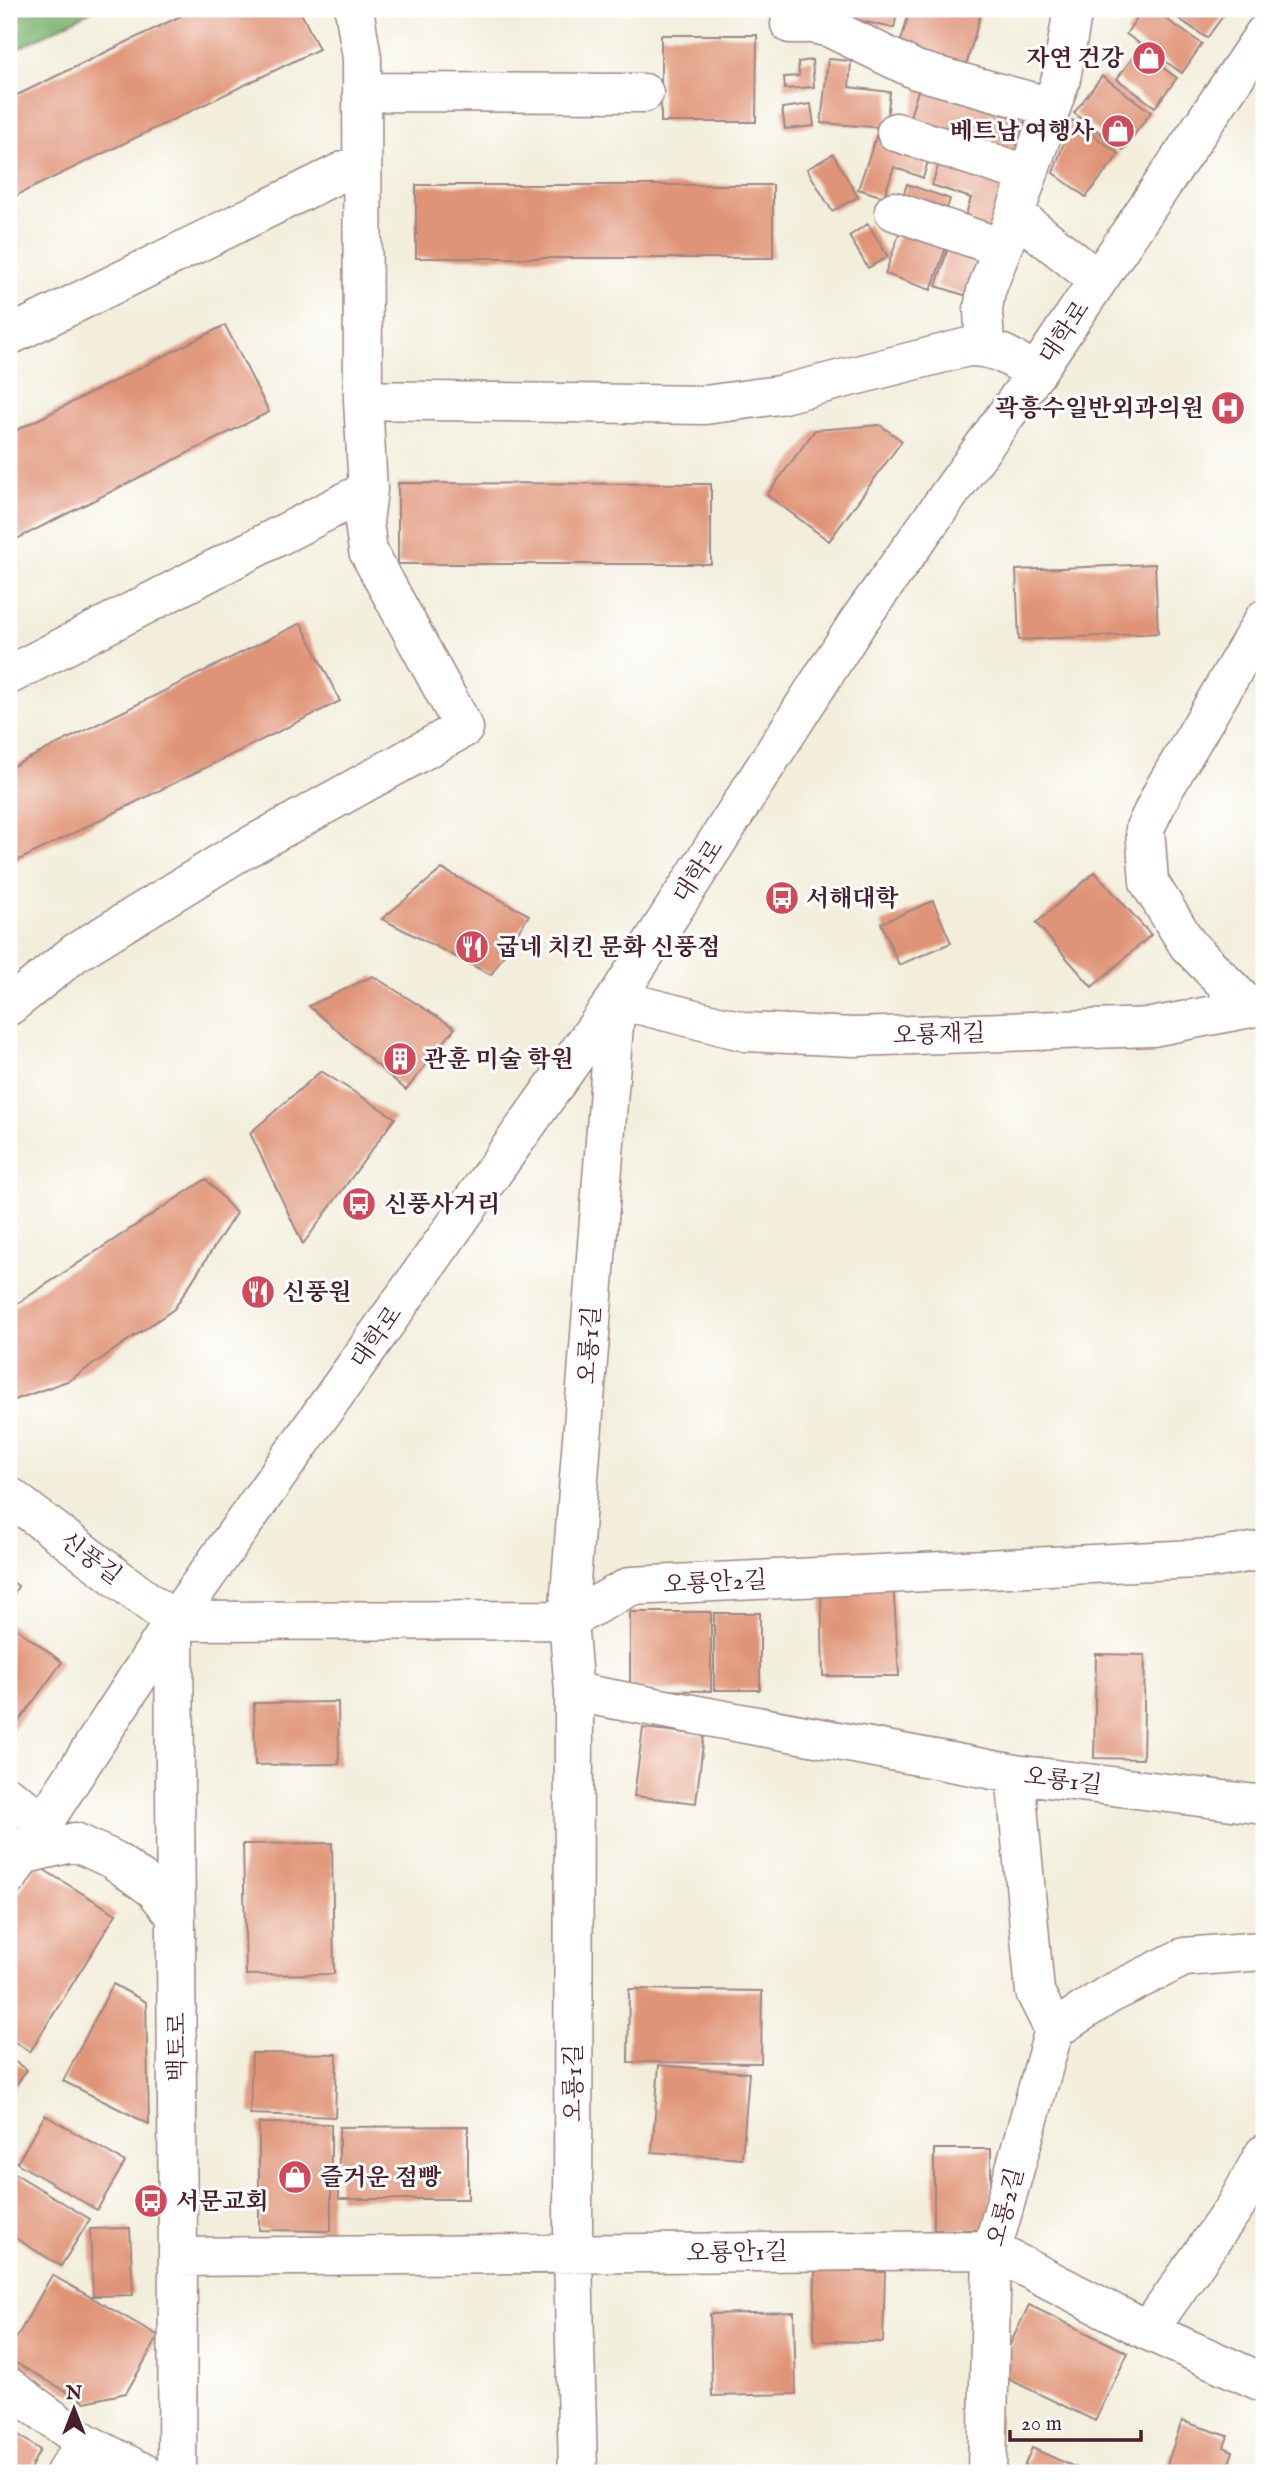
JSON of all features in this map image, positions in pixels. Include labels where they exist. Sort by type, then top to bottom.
[{"type":"street","points":[[9,1006],[75,953],[234,855],[464,729],[368,551],[364,522],[368,490],[363,400],[362,58],[354,9]]},
{"type":"street","points":[[985,347],[983,309],[986,291],[1061,79],[1073,9]]},
{"type":"street","points":[[790,24],[813,24],[830,28],[916,70],[1051,107]]},
{"type":"street","name":"대학로","points":[[16,1866],[174,1621],[616,999],[858,622],[1036,373],[1264,34]]},
{"type":"street","points":[[362,92],[644,93]]},
{"type":"street","points":[[897,132],[1027,174]]},
{"type":"street","points":[[9,336],[362,162]]},
{"type":"street","points":[[894,211],[1009,231],[1098,280]]},
{"type":"street","points":[[363,400],[705,405],[779,395],[968,347],[985,347],[999,351],[1036,373]]},
{"type":"street","points":[[9,676],[368,490]]},
{"type":"street","points":[[1257,1006],[1188,945],[1149,882],[1145,828],[1164,789],[1264,619]]},
{"type":"street","name":"오룡재길","points":[[616,999],[746,1032],[854,1037],[1153,1027],[1257,1006]]},
{"type":"street","name":"오룡1길","points":[[578,2473],[573,2254],[574,1692],[568,1620],[616,999]]},
{"type":"street","name":"신풍길","points":[[9,1496],[174,1621]]},
{"type":"street","name":"오룡안2길","points":[[174,1621],[568,1620],[631,1586],[1217,1558],[1264,1550]]},
{"type":"street","name":"백토로","points":[[174,1621],[177,2473]]},
{"type":"street","name":"오룡1길","points":[[574,1692],[1015,1774],[1264,1805]]},
{"type":"street","points":[[1015,1774],[1035,1992],[1054,2030],[1108,1995],[1184,1957],[1262,1951]]},
{"type":"street","points":[[9,1797],[45,1821]]},
{"type":"street","points":[[16,1866],[75,1842],[114,1860],[155,1889],[176,1916]]},
{"type":"street","name":"오룡2길","points":[[987,2473],[992,2250],[1054,2030]]},
{"type":"street","points":[[1148,2330],[1250,2206],[1264,2154]]},
{"type":"street","name":"오룡안1길","points":[[178,2257],[992,2250],[1148,2330],[1264,2384]]},
{"type":"street","points":[[9,2387],[76,2458],[144,2473]]},
{"type":"green space","points":[[9,9],[95,9],[9,53]]},
{"type":"building","points":[[195,9],[299,9],[319,49],[9,199],[9,99]]},
{"type":"building","points":[[857,9],[898,9],[894,28],[855,20]]},
{"type":"building","points":[[910,9],[982,9],[966,66],[899,48]]},
{"type":"building","points":[[1143,9],[1152,9],[1202,44],[1182,73],[1126,34]]},
{"type":"building","points":[[1165,9],[1228,9],[1207,38]]},
{"type":"building","points":[[661,35],[757,35],[756,122],[661,122]]},
{"type":"building","points":[[1138,50],[1177,78],[1155,107],[1117,79]]},
{"type":"building","points":[[828,59],[851,61],[849,87],[890,92],[886,128],[821,123]]},
{"type":"building","points":[[812,60],[814,87],[785,89],[784,77],[799,76],[798,62]]},
{"type":"building","name":"베트남 여행사","points":[[1102,76],[1151,112],[1123,150],[1074,113]]},
{"type":"building","points":[[919,87],[1026,117],[1014,158],[907,127]]},
{"type":"building","points":[[811,104],[814,126],[785,129],[782,108]]},
{"type":"building","points":[[1072,120],[1119,154],[1086,197],[1053,173]]},
{"type":"building","points":[[877,134],[931,152],[923,178],[894,167],[884,197],[858,189]]},
{"type":"building","points":[[833,154],[858,197],[832,211],[807,169]]},
{"type":"building","points":[[941,157],[1007,178],[988,235],[962,227],[971,198],[932,185]]},
{"type":"building","points":[[907,184],[950,199],[942,223],[899,208]]},
{"type":"building","points":[[416,185],[773,185],[773,258],[416,258]]},
{"type":"building","points":[[904,220],[950,236],[931,290],[885,274]]},
{"type":"building","points":[[868,224],[888,257],[868,268],[849,236]]},
{"type":"building","points":[[952,236],[989,248],[973,298],[936,286]]},
{"type":"building","points":[[225,325],[269,412],[9,543],[9,434]]},
{"type":"building","points":[[880,425],[902,441],[829,541],[767,495],[815,430]]},
{"type":"building","points":[[398,483],[711,484],[711,564],[398,564]]},
{"type":"building","points":[[1155,564],[1158,633],[1019,640],[1016,570]]},
{"type":"building","points":[[301,623],[340,701],[9,865],[9,768]]},
{"type":"building","name":"굽네 치킨 문화 신풍점","points":[[442,869],[529,915],[491,975],[382,919]]},
{"type":"building","points":[[1095,872],[1151,935],[1092,987],[1036,923]]},
{"type":"building","points":[[933,901],[951,943],[899,965],[881,923]]},
{"type":"building","name":"관훈 미술 학원","points":[[373,976],[455,1028],[406,1090],[309,1006]]},
{"type":"building","points":[[321,1071],[395,1118],[303,1244],[250,1133]]},
{"type":"building","points":[[206,1179],[236,1213],[174,1309],[70,1380],[9,1402],[9,1309]]},
{"type":"building","points":[[9,1579],[18,1586],[9,1604]]},
{"type":"building","points":[[893,1581],[899,1676],[823,1676],[821,1583]]},
{"type":"building","points":[[630,1612],[711,1612],[711,1691],[630,1690]]},
{"type":"building","points":[[714,1613],[760,1613],[760,1690],[714,1690]]},
{"type":"building","points":[[9,1623],[62,1662],[9,1735]]},
{"type":"building","points":[[1096,1654],[1145,1655],[1143,1759],[1094,1758]]},
{"type":"building","points":[[338,1702],[339,1764],[255,1765],[254,1703]]},
{"type":"building","points":[[643,1728],[704,1735],[696,1803],[634,1796]]},
{"type":"building","points":[[332,1843],[334,1974],[246,1975],[243,1844]]},
{"type":"building","points":[[36,1865],[116,1914],[30,2052],[9,2038],[9,1909]]},
{"type":"building","points":[[113,1984],[146,2002],[149,2124],[63,2081]]},
{"type":"building","points":[[629,1989],[762,1991],[761,2063],[628,2062]]},
{"type":"building","points":[[252,2053],[337,2054],[335,2117],[250,2114]]},
{"type":"building","points":[[9,2058],[27,2070],[9,2095]]},
{"type":"building","points":[[659,2065],[749,2073],[742,2159],[652,2152]]},
{"type":"building","points":[[45,2115],[125,2162],[97,2210],[17,2163]]},
{"type":"building","name":"즐거운 점빵","points":[[259,2123],[331,2124],[331,2231],[259,2230]]},
{"type":"building","points":[[468,2126],[468,2199],[339,2199],[339,2127]]},
{"type":"building","points":[[934,2149],[991,2149],[991,2230],[934,2230]]},
{"type":"building","points":[[9,2170],[90,2219],[61,2266],[9,2234]]},
{"type":"building","points":[[130,2228],[133,2295],[93,2296],[90,2229]]},
{"type":"building","points":[[815,2270],[885,2272],[883,2342],[814,2341]]},
{"type":"building","points":[[52,2275],[159,2336],[126,2393],[85,2402],[9,2359],[9,2351]]},
{"type":"building","points":[[1029,2305],[1128,2353],[1095,2421],[996,2373]]},
{"type":"building","points":[[794,2312],[796,2394],[712,2396],[710,2314]]},
{"type":"building","points":[[1182,2421],[1228,2436],[1224,2447],[1233,2451],[1226,2473],[1164,2473]]},
{"type":"building","points":[[9,2428],[40,2450],[28,2473],[9,2473]]},
{"type":"building","points":[[1032,2448],[1088,2473],[1021,2473]]},
{"type":"place","name":"자연 건강","points":[[1149,58]]},
{"type":"place","name":"베트남 여행사","points":[[1118,131]]},
{"type":"place","name":"곽흥수일반외과의원","points":[[1228,408]]},
{"type":"place","name":"서해대학","points":[[782,898]]},
{"type":"place","name":"굽네 치킨 문화 신풍점","points":[[472,947]]},
{"type":"place","name":"관훈 미술 학원","points":[[400,1059]]},
{"type":"place","name":"신풍사거리","points":[[359,1204]]},
{"type":"place","name":"신풍원","points":[[258,1292]]},
{"type":"place","name":"즐거운 점빵","points":[[295,2177]]},
{"type":"place","name":"서문교회","points":[[151,2201]]}]
